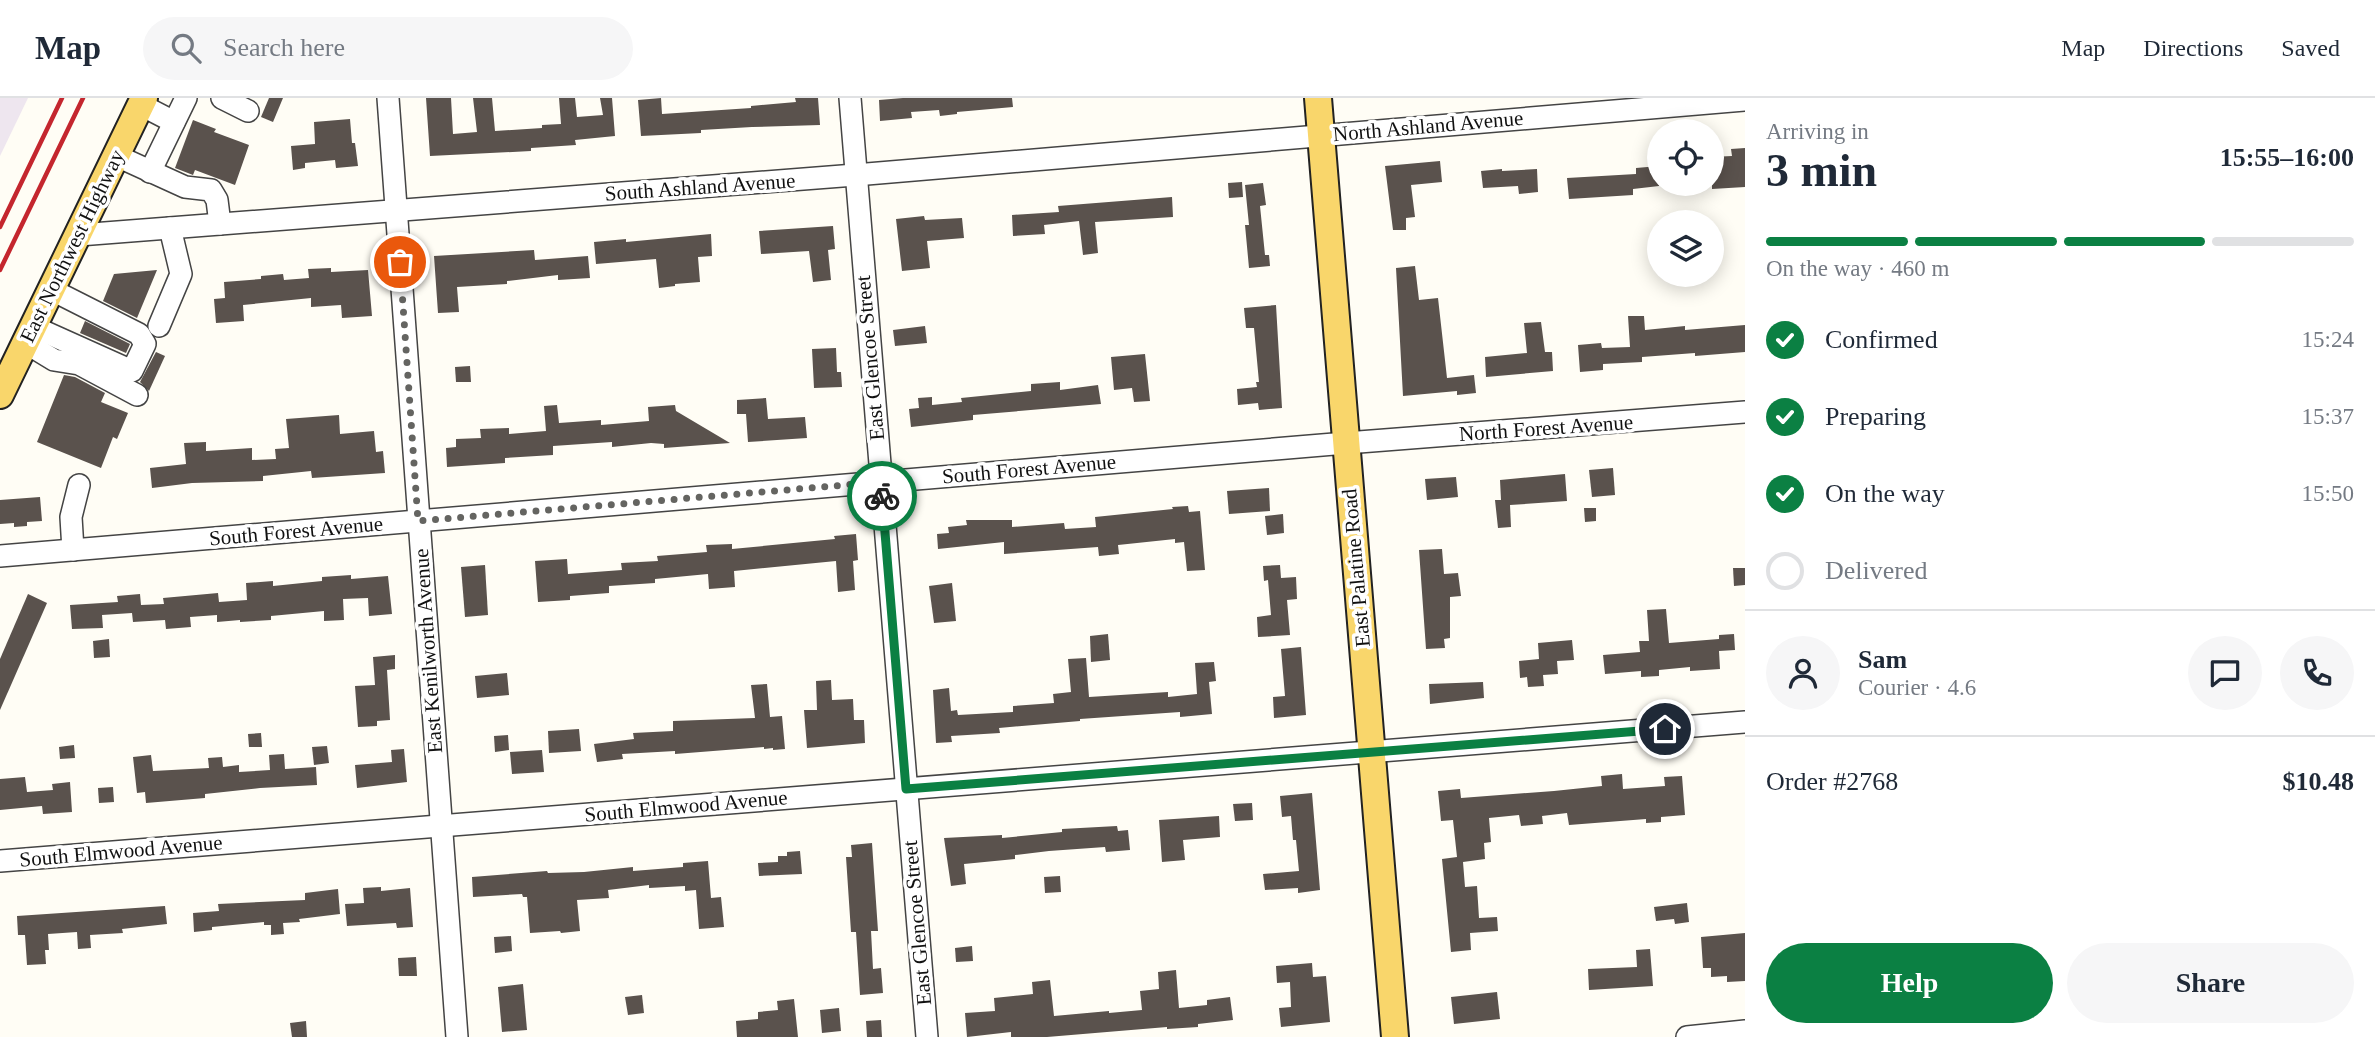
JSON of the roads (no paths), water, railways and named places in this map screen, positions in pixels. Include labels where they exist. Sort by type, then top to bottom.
[{"type":"main road","name":"East Palatine Road","points":[[1318,98],[1395,1037]]},
{"type":"main road","name":"East Northwest Highway","points":[[0,395],[143,102]]},
{"type":"street","points":[[150,172],[186,98]]},
{"type":"street","points":[[222,98],[248,111]]},
{"type":"street","name":"East Kenilworth Avenue","points":[[388,98],[457,1037]]},
{"type":"street","name":"East Glencoe Street","points":[[850,98],[927,1037]]},
{"type":"street","name":"North Ashland Avenue","points":[[1321,135],[1745,100]]},
{"type":"street","points":[[143,102],[174,122]]},
{"type":"street","name":"South Ashland Avenue","points":[[79,235],[855,175],[1321,135]]},
{"type":"street","points":[[117,156],[188,189],[211,190],[217,200],[220,224]]},
{"type":"street","points":[[159,326],[181,274],[170,228]]},
{"type":"street","points":[[30,335],[132,371],[145,344],[139,334],[52,290]]},
{"type":"street","points":[[30,335],[54,360],[79,364],[137,396]]},
{"type":"street","name":"North Forest Avenue","points":[[1346,443],[1745,412]]},
{"type":"street","name":"South Forest Avenue","points":[[0,556],[1346,443]]},
{"type":"street","points":[[74,550],[71,517],[79,485]]},
{"type":"street","name":"South Elmwood Avenue","points":[[0,861],[1745,722]]},
{"type":"street","points":[[1687,1037],[1745,1031]]},
{"type":"railway","points":[[0,227],[62,98]]},
{"type":"railway","points":[[0,270],[83,98]]}]
